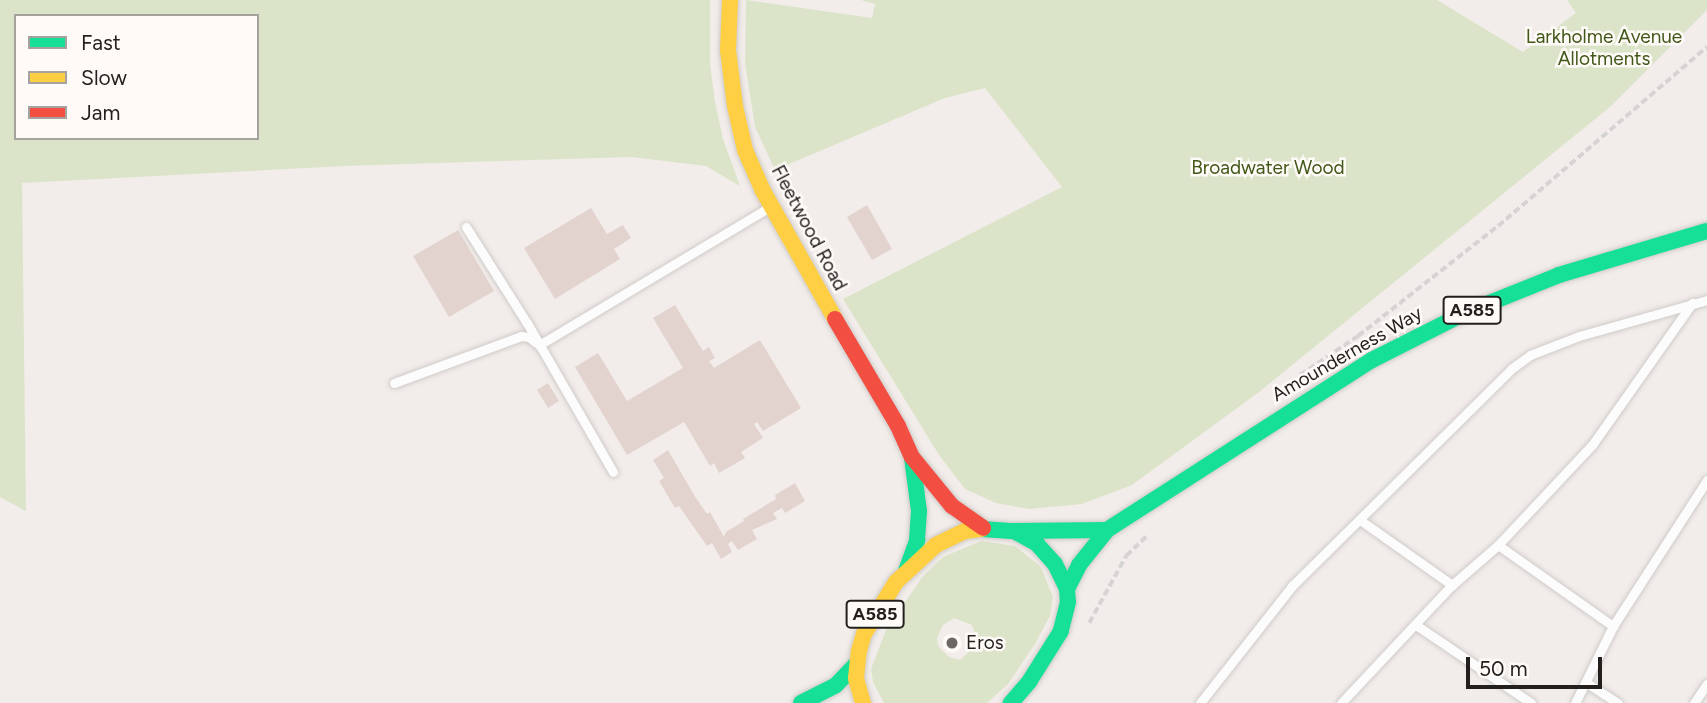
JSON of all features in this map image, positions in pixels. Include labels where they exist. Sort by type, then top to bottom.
[{"type":"main road","name":"Fleetwood Road","points":[[730,0],[729,50],[735,106],[746,150],[771,206],[892,415],[912,457],[945,499],[984,528]]},
{"type":"main road","name":"Amounderness Way","points":[[1067,589],[1079,565],[1107,530],[1328,386],[1466,312],[1559,275],[1707,231]]},
{"type":"main road","name":"Fleetwood Road","points":[[906,571],[917,540],[919,511],[912,457]]},
{"type":"main road","name":"A585","points":[[863,703],[856,664],[864,635],[885,598],[906,571],[936,545],[965,531],[984,528],[1014,531],[1107,530]]},
{"type":"main road","name":"A585","points":[[1011,703],[1030,682],[1061,631],[1066,611],[1067,589],[1046,554],[1014,531]]},
{"type":"main road","name":"A585","points":[[801,703],[836,685],[856,664]]},
{"type":"lane","points":[[539,345],[771,206]]},
{"type":"lane","points":[[466,227],[613,472]]},
{"type":"lane","points":[[1200,703],[1292,586],[1511,369],[1530,355],[1580,336],[1707,300]]},
{"type":"lane","points":[[1340,703],[1452,585],[1498,545],[1591,444],[1692,303]]},
{"type":"lane","points":[[394,383],[521,336],[529,337],[539,345]]},
{"type":"lane","points":[[1576,703],[1613,626],[1707,480]]},
{"type":"lane","points":[[1360,520],[1452,585]]},
{"type":"lane","points":[[1498,545],[1613,626]]},
{"type":"lane","points":[[1416,625],[1531,703]]},
{"type":"lane","points":[[1587,683],[1618,703]]},
{"type":"lane","points":[[1694,703],[1707,684]]},
{"type":"path","points":[[1358,336],[1498,226],[1707,47]]},
{"type":"path","points":[[1088,625],[1126,556],[1156,529]]},
{"type":"green space","points":[[0,0],[710,0],[710,64],[715,102],[723,139],[740,186],[706,166],[631,157],[344,166],[22,183],[26,511],[0,497]]},
{"type":"green space","name":"Broadwater Wood","points":[[746,0],[872,18],[875,4],[861,0],[1437,0],[1523,52],[1576,13],[1567,0],[1707,0],[1707,10],[1610,107],[1259,392],[1132,485],[1082,504],[1029,509],[996,503],[965,489],[939,455],[843,299],[1062,187],[985,88],[945,98],[775,170],[755,127],[745,64]]},
{"type":"green space","points":[[981,541],[1015,546],[1041,567],[1053,597],[1050,616],[1008,684],[987,703],[884,703],[873,682],[871,669],[886,630],[923,576],[943,557]],"holes":[[[954,618],[972,625],[977,639],[974,647],[960,660],[949,657],[938,646],[937,638],[943,625]]]},
{"type":"building","points":[[867,205],[892,249],[872,260],[847,217]]},
{"type":"building","points":[[591,208],[607,234],[623,225],[631,238],[614,249],[620,259],[555,299],[524,248]]},
{"type":"building","points":[[458,230],[494,291],[449,317],[413,256]]},
{"type":"building","points":[[675,305],[703,351],[709,347],[715,358],[709,361],[714,368],[760,340],[801,408],[763,431],[757,422],[754,424],[763,438],[741,452],[745,458],[719,473],[714,463],[710,466],[684,422],[627,455],[575,367],[598,353],[627,401],[683,368],[653,318]]},
{"type":"building","points":[[548,383],[559,401],[548,408],[537,390]]},
{"type":"building","points":[[668,450],[694,495],[707,514],[710,512],[724,537],[726,532],[744,521],[743,519],[776,499],[775,495],[795,483],[805,501],[785,513],[782,508],[773,513],[777,519],[752,530],[757,539],[738,550],[732,541],[728,544],[732,552],[721,559],[712,543],[707,546],[679,506],[675,508],[659,481],[664,478],[653,460]]},
{"type":"traffic: fast","points":[[1067,589],[1079,565],[1107,530],[1372,360],[1467,312],[1559,275],[1707,231]]},
{"type":"traffic: fast","points":[[906,571],[917,540],[919,511],[912,458]]},
{"type":"traffic: fast","points":[[982,529],[1014,531],[1037,544],[1055,564],[1067,589],[1068,602],[1061,631],[1029,682],[1011,703]]},
{"type":"traffic: fast","points":[[1014,531],[1107,530]]},
{"type":"traffic: fast","points":[[801,703],[836,685],[856,664]]},
{"type":"traffic: slow","points":[[730,0],[728,50],[735,106],[745,150],[763,191],[835,319]]},
{"type":"traffic: slow","points":[[863,703],[856,678],[859,651],[864,634],[896,582],[936,545],[965,531],[982,529]]},
{"type":"traffic: jam","points":[[835,319],[898,426],[912,457],[952,506],[983,528]]},
{"type":"place","name":"Eros","points":[[952,643]]},
{"type":"park label","name":"Larkholme Avenue Allotments","points":[[1604,48]]}]
